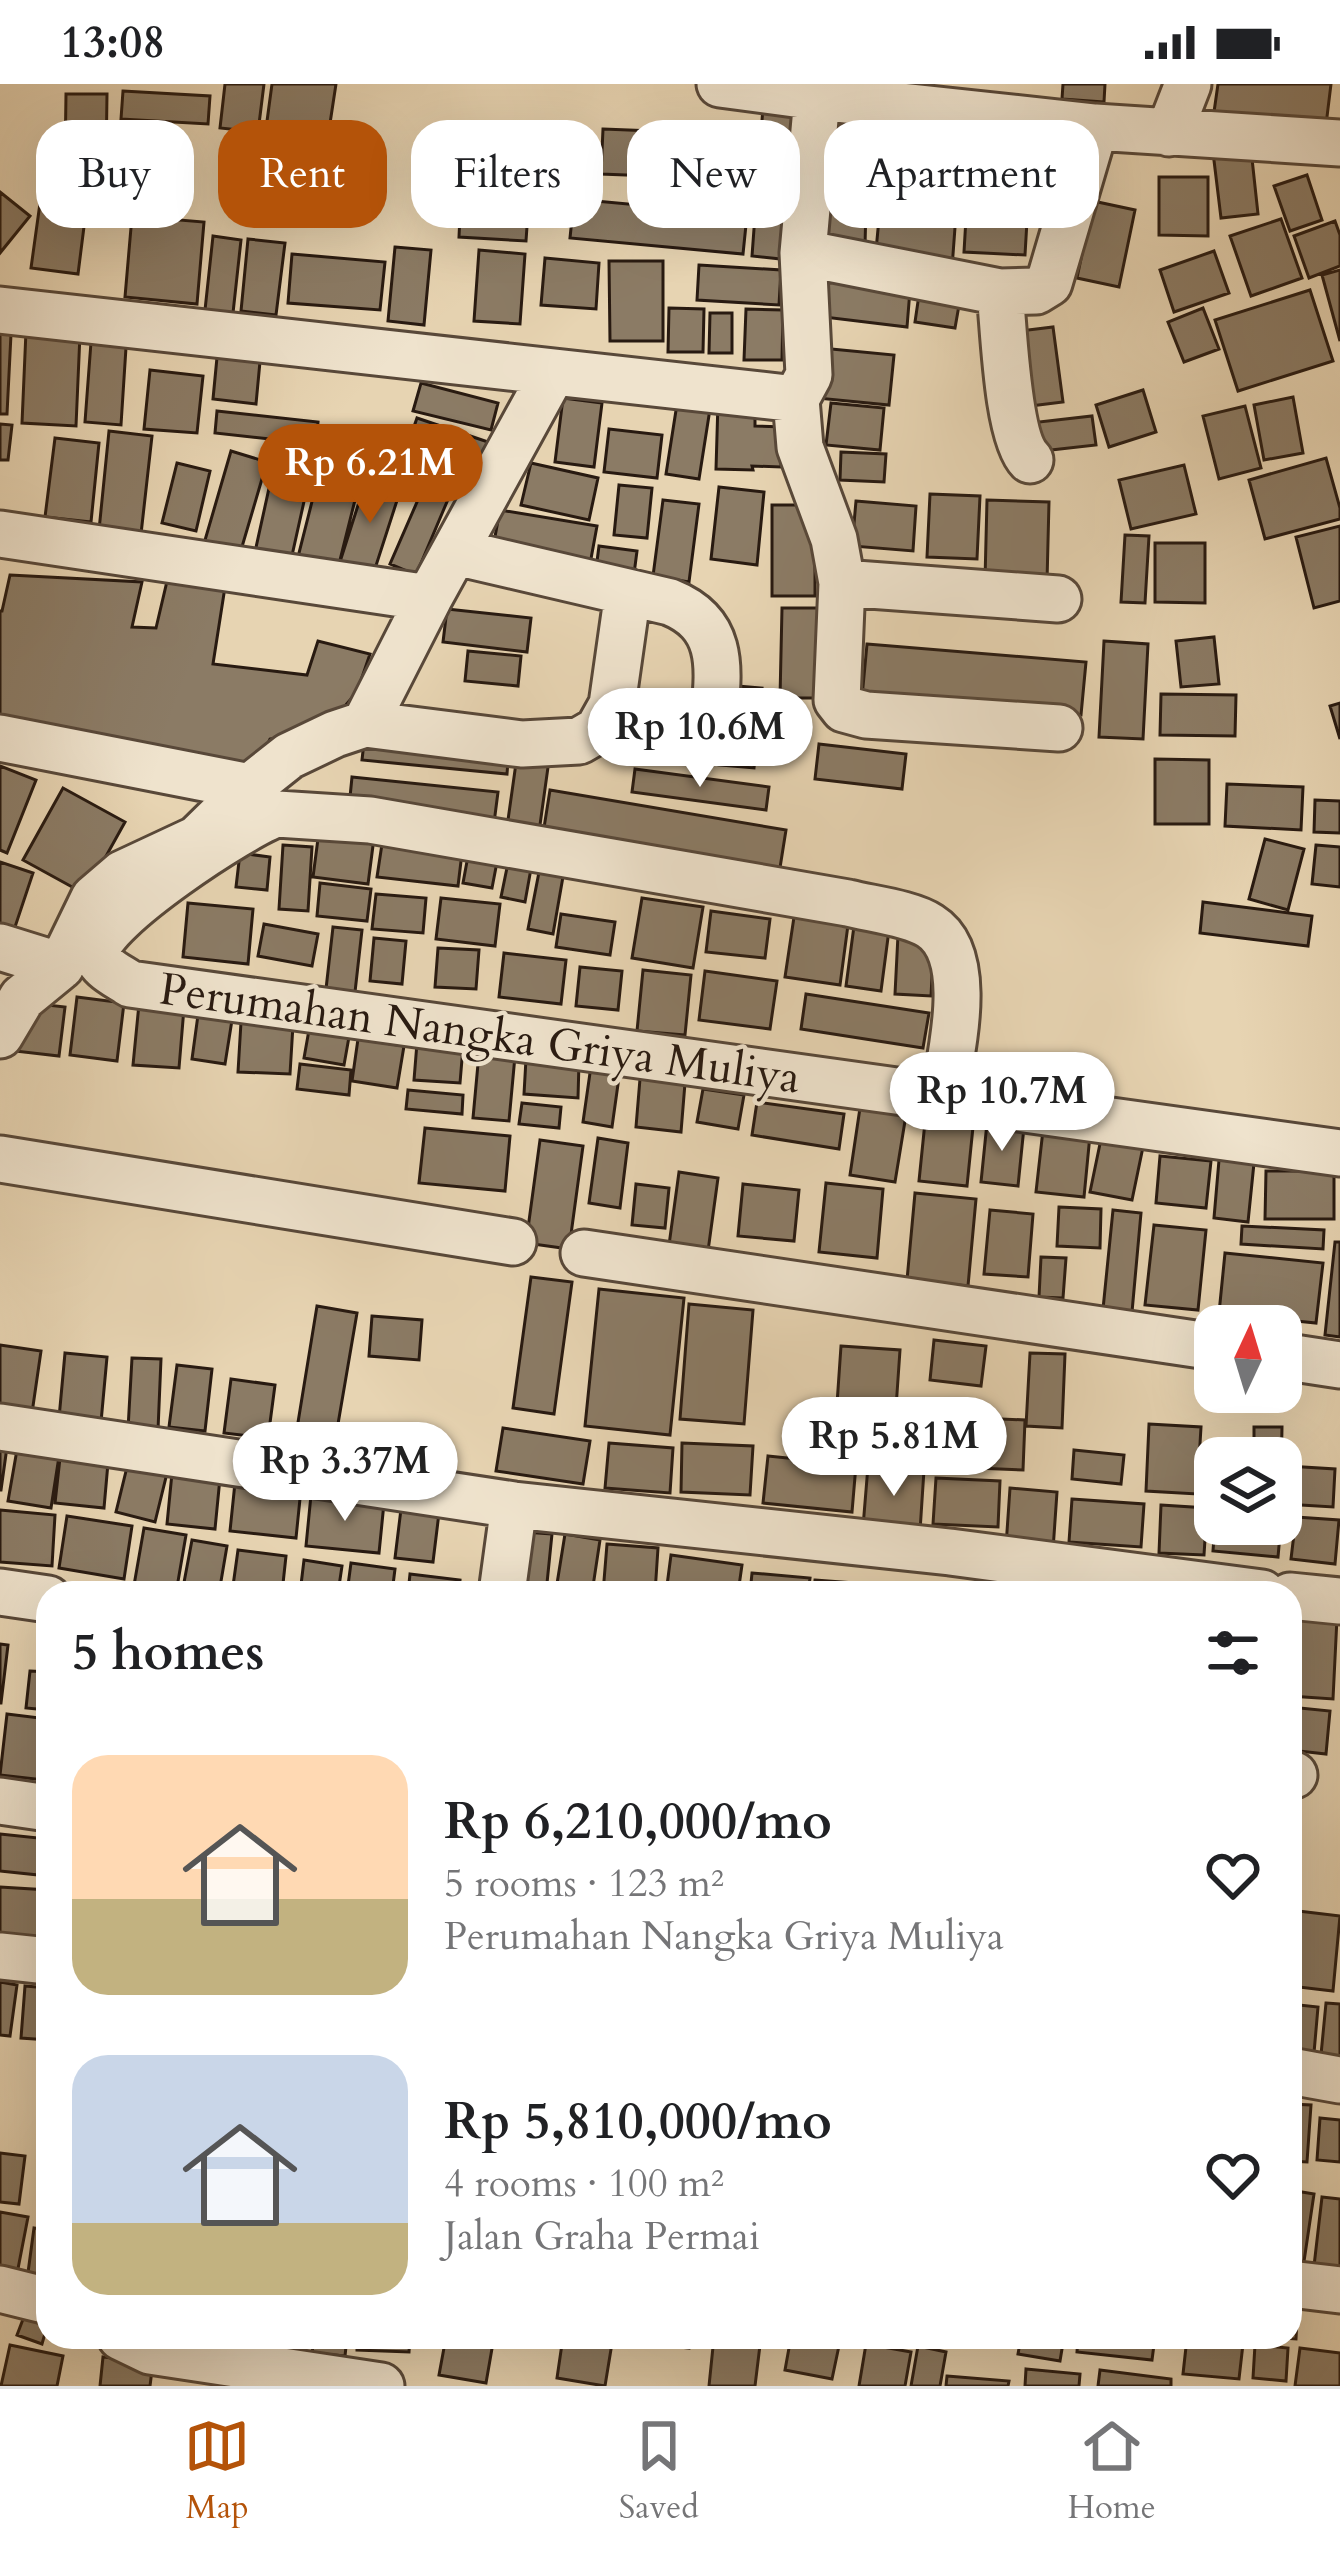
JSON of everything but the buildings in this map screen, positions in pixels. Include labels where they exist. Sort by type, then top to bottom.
[{"type":"street","points":[[720,84],[818,98],[949,98],[1056,120]]},
{"type":"street","points":[[1169,133],[1187,84]]},
{"type":"street","points":[[818,98],[803,254],[809,375],[796,399],[800,448],[834,539],[842,583],[837,700],[844,709],[866,715],[1059,728]]},
{"type":"street","points":[[1099,128],[1340,143]]},
{"type":"street","points":[[803,254],[1000,292],[1036,291],[1049,283],[1065,228]]},
{"type":"street","points":[[1000,292],[1014,424],[1021,451],[1030,460]]},
{"type":"street","points":[[0,310],[796,399]]},
{"type":"street","points":[[365,724],[553,372]]},
{"type":"street","points":[[0,534],[429,598]]},
{"type":"street","points":[[456,552],[690,610],[707,627],[717,649],[713,735]]},
{"type":"street","points":[[842,583],[1058,599]]},
{"type":"street","points":[[0,1035],[22,998],[61,966],[94,898],[122,874],[196,838],[289,756],[365,724],[522,745],[579,741],[598,730],[612,705],[628,592]]},
{"type":"street","points":[[0,737],[250,787]]},
{"type":"street","name":"Perumahan Nangka Griya Muliya","points":[[944,1096],[959,1004],[956,972],[947,947],[935,928],[921,921],[848,902],[370,820],[277,814],[196,861],[121,916],[98,948],[102,965],[130,984],[1340,1153]]},
{"type":"street","points":[[0,946],[61,966]]},
{"type":"street","points":[[0,1159],[513,1242]]},
{"type":"street","points":[[584,1253],[1194,1344]]},
{"type":"street","points":[[1302,1359],[1340,1365]]},
{"type":"street","points":[[0,1427],[514,1505],[1171,1581]]},
{"type":"street","points":[[504,1581],[514,1505]]},
{"type":"street","points":[[0,1592],[36,1597]]},
{"type":"street","points":[[1302,1597],[1340,1601]]},
{"type":"street","points":[[0,1801],[36,1806]]},
{"type":"street","points":[[0,1956],[36,1960]]},
{"type":"street","points":[[1302,2074],[1340,2080]]},
{"type":"street","points":[[1302,2285],[1340,2290]]},
{"type":"street","points":[[0,2289],[36,2298]]},
{"type":"street","points":[[146,2349],[381,2386]]}]
